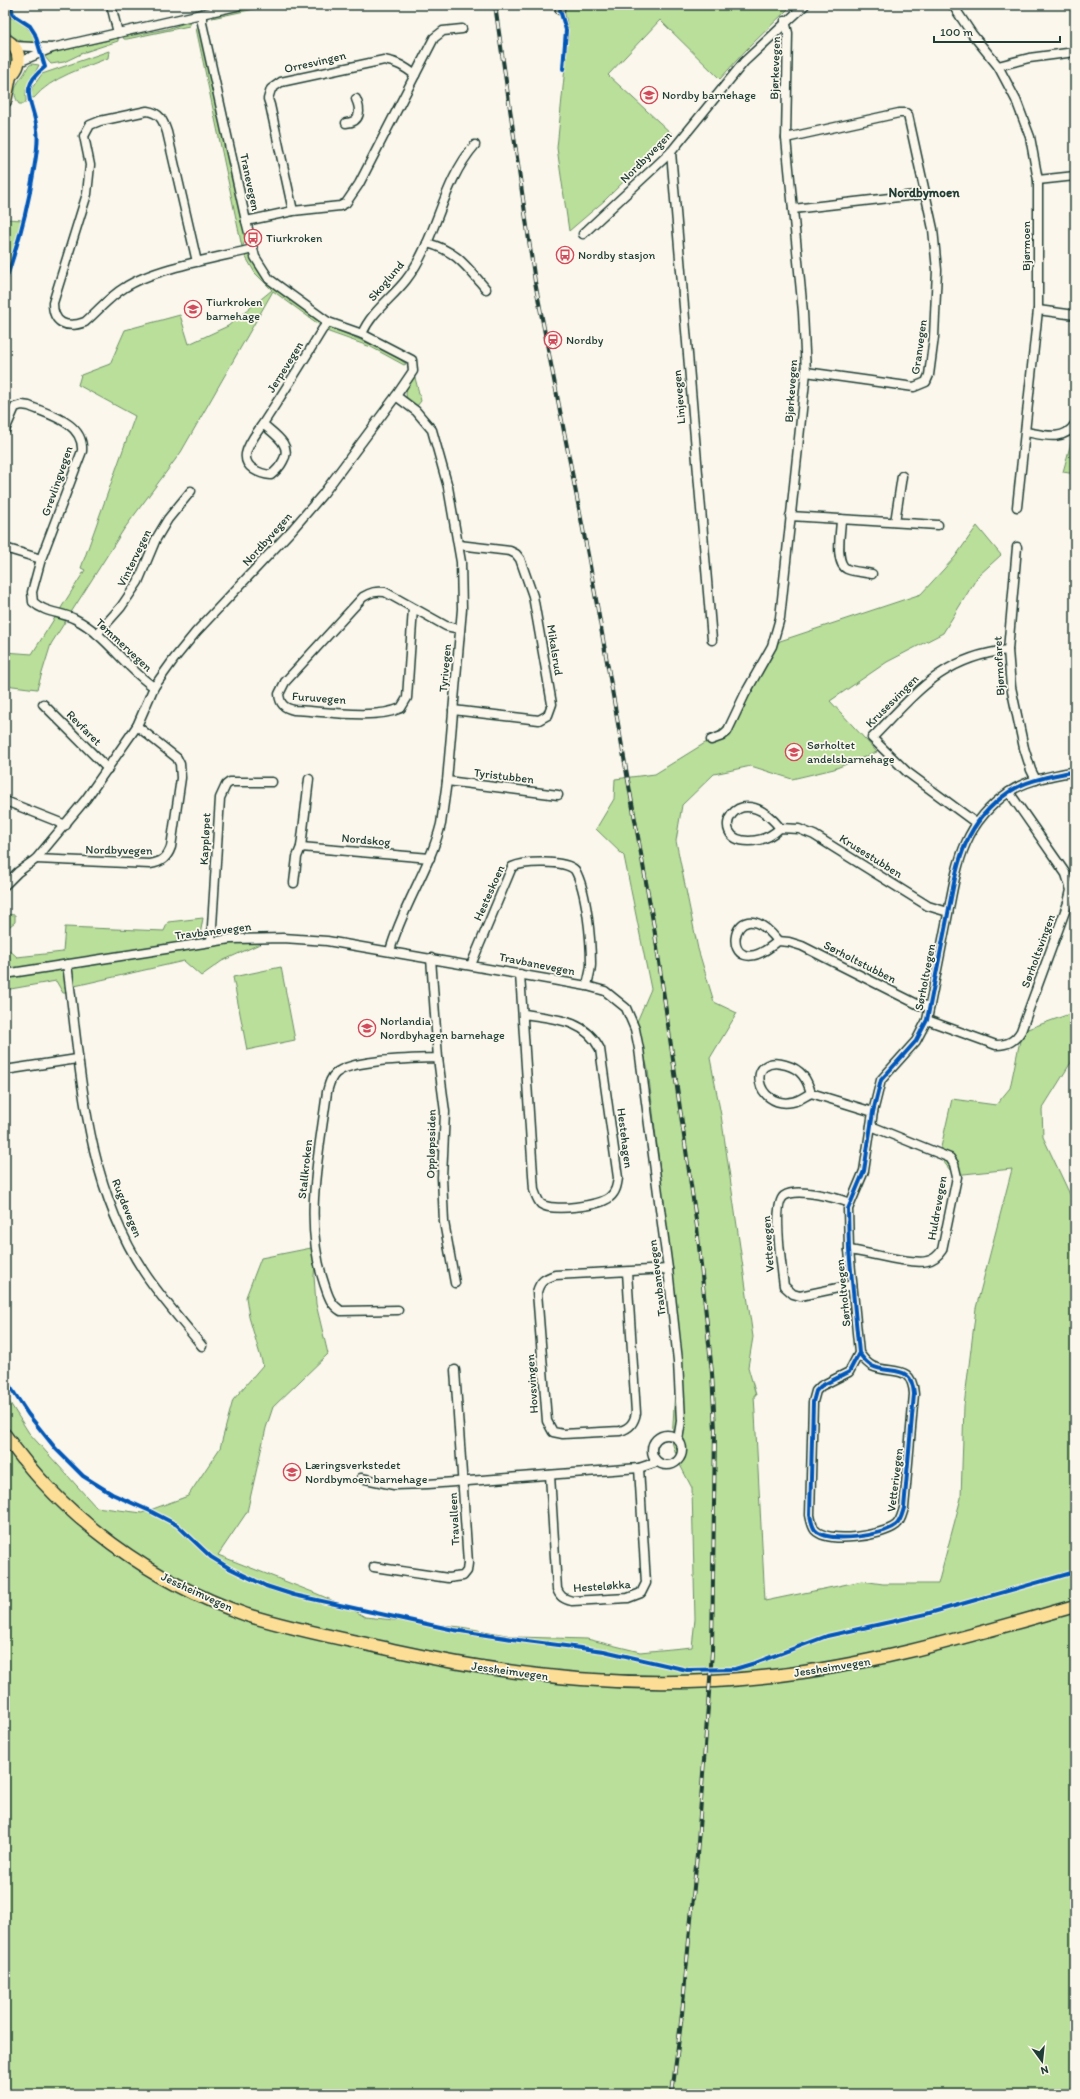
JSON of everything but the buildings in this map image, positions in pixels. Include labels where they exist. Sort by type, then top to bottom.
[{"type":"main road","points":[[5,101],[8,77],[16,70],[19,62],[18,52],[8,41]]},
{"type":"main road","name":"Jessheimvegen","points":[[5,1435],[15,1450],[50,1489],[91,1528],[132,1558],[185,1589],[223,1606],[285,1626],[447,1662],[523,1674],[572,1679],[662,1683],[728,1680],[785,1675],[871,1661],[1075,1606]]},
{"type":"street","points":[[111,5],[118,33]]},
{"type":"street","points":[[19,62],[52,48],[241,5]]},
{"type":"street","name":"Nordbyvegen","points":[[583,234],[671,152],[744,62],[801,6]]},
{"type":"street","name":"Bjørmoen","points":[[954,7],[972,34],[998,66],[1025,120],[1030,137],[1038,180],[1038,310],[1017,507]]},
{"type":"street","name":"Tranevegen","points":[[202,14],[202,23],[246,221],[253,249],[261,268],[269,279],[328,322],[347,330],[362,334],[412,360],[414,365]]},
{"type":"street","name":"Bjørkevegen","points":[[711,740],[722,736],[727,732],[776,636],[780,618],[806,372],[804,321],[786,138],[788,33],[785,22]]},
{"type":"street","points":[[246,221],[293,211],[332,208],[346,203],[359,184],[415,75],[438,34],[449,30],[462,29]]},
{"type":"street","points":[[8,41],[52,48]]},
{"type":"street","points":[[998,66],[1075,52]]},
{"type":"street","name":"Orresvingen","points":[[293,211],[268,99],[271,89],[281,82],[384,60],[404,66],[415,75]]},
{"type":"street","points":[[346,122],[356,120],[358,116],[360,111],[356,99]]},
{"type":"street","points":[[197,262],[167,132],[161,116],[154,112],[147,111],[100,121],[90,125],[84,136],[90,165],[88,194],[53,303],[53,312],[56,319],[68,325],[77,325],[85,322],[124,288],[152,275],[197,262],[253,249]]},
{"type":"street","name":"Granvegen","points":[[786,138],[899,112],[906,113],[908,115],[933,229],[938,270],[934,337],[929,375],[926,382],[914,387],[806,372]]},
{"type":"street","name":"Skoglund","points":[[362,334],[370,319],[406,280],[427,242],[461,162],[475,145]]},
{"type":"street","name":"Linjevegen","points":[[671,152],[712,640]]},
{"type":"street","points":[[1038,180],[1075,176]]},
{"type":"street","points":[[793,209],[925,194]]},
{"type":"street","points":[[427,242],[448,250],[456,255],[486,289]]},
{"type":"street","points":[[1038,310],[1075,315]]},
{"type":"street","name":"Jerpevegen","points":[[263,424],[284,444],[287,449],[286,457],[271,475],[256,472],[251,468],[246,459],[248,448],[263,424],[328,322]]},
{"type":"street","name":"Nordbyvegen","points":[[5,885],[18,872],[36,859],[66,825],[108,769],[137,726],[154,687],[196,632],[296,526],[396,396],[413,371],[414,365]]},
{"type":"street","name":"Tyrivegen","points":[[390,951],[409,900],[430,858],[441,824],[447,781],[460,629],[462,587],[459,545],[444,468],[432,430],[416,412],[396,396]]},
{"type":"street","name":"Grevlingvegen","points":[[5,430],[15,407],[22,405],[29,406],[73,426],[80,437],[82,451],[41,559],[32,592],[33,602]]},
{"type":"street","points":[[1026,432],[1061,436],[1069,432],[1075,424]]},
{"type":"street","points":[[896,522],[902,476]]},
{"type":"street","name":"Vintervegen","points":[[97,634],[121,607],[138,582],[156,539],[168,519],[191,491]]},
{"type":"street","points":[[790,516],[938,525]]},
{"type":"street","points":[[841,519],[839,556],[841,564],[847,569],[872,574]]},
{"type":"street","name":"Mikalsrud","points":[[453,710],[539,720],[548,715],[552,704],[533,596],[520,559],[516,554],[510,551],[459,545]]},
{"type":"street","name":"Bjørnofaret","points":[[1017,547],[1008,650],[1014,708],[1026,755],[1036,780]]},
{"type":"street","points":[[5,548],[41,559]]},
{"type":"street","name":"Furuvegen","points":[[413,608],[406,698],[400,708],[384,713],[370,714],[294,710],[285,708],[279,694],[285,682],[363,597],[376,591],[385,592],[446,626],[460,629]]},
{"type":"street","name":"Tømmervegen","points":[[33,602],[44,609],[74,618],[97,634],[143,680],[154,687]]},
{"type":"street","name":"Krusesvingen","points":[[976,823],[907,772],[872,738],[928,681],[948,667],[972,656],[1008,650]]},
{"type":"street","name":"Revfaret","points":[[43,704],[108,769]]},
{"type":"street","name":"Nordbyvegen","points":[[36,859],[150,864],[163,860],[168,855],[171,847],[181,778],[180,764],[177,758],[137,726]]},
{"type":"street","name":"Sørholtvegen","points":[[859,1353],[847,1220],[850,1202],[864,1171],[873,1112],[881,1080],[916,1041],[927,1020],[959,859],[976,823],[990,808],[1009,792],[1036,780],[1075,771]]},
{"type":"street","points":[[294,883],[297,857],[301,847],[309,779]]},
{"type":"street","name":"Tyristubben","points":[[447,781],[558,796]]},
{"type":"street","name":"Kappløpet","points":[[211,942],[220,798],[226,785],[230,782],[272,782]]},
{"type":"street","name":"Sørholtsvingen","points":[[927,1020],[996,1045],[1008,1044],[1014,1041],[1022,1031],[1071,891],[1066,874],[1009,792]]},
{"type":"street","points":[[8,802],[66,825]]},
{"type":"street","points":[[741,808],[751,808],[763,811],[780,828],[760,841],[748,842],[735,839],[729,830],[728,820],[732,812],[741,808]]},
{"type":"street","name":"Krusestubben","points":[[780,828],[799,829],[814,835],[928,906],[948,912]]},
{"type":"street","name":"Nordskog","points":[[301,847],[430,858]]},
{"type":"street","name":"Hesteskoen","points":[[471,965],[512,867],[527,862],[566,865],[572,867],[579,877],[584,900],[590,944],[591,966],[587,986]]},
{"type":"street","points":[[749,923],[766,927],[778,941],[760,954],[751,956],[743,954],[737,948],[734,939],[736,931],[741,925],[749,923]]},
{"type":"street","name":"Travbanevegen","points":[[5,974],[211,942],[256,938],[302,939],[390,951],[587,986],[605,991],[617,999],[626,1008],[635,1029],[668,1269],[678,1361],[681,1421],[678,1440]]},
{"type":"street","name":"Sørholtstubben","points":[[778,941],[789,942],[802,946],[920,1005],[930,1006]]},
{"type":"street","name":"Oppløpssiden","points":[[430,958],[438,1058],[446,1131],[442,1177],[444,1222],[455,1283]]},
{"type":"street","name":"Rugdevegen","points":[[67,964],[84,1110],[96,1157],[122,1231],[144,1273],[202,1346]]},
{"type":"street","name":"Hestehagen","points":[[520,974],[524,1014],[534,1190],[537,1198],[542,1204],[555,1208],[596,1204],[602,1202],[613,1194],[618,1178],[600,1049],[589,1031],[577,1025],[524,1014]]},
{"type":"street","name":"Stallkroken","points":[[398,1310],[341,1311],[333,1306],[328,1297],[320,1272],[313,1228],[313,1196],[327,1092],[330,1080],[340,1070],[360,1065],[395,1060],[438,1058]]},
{"type":"street","points":[[5,1070],[77,1059]]},
{"type":"street","points":[[811,1093],[802,1074],[791,1067],[780,1063],[770,1064],[763,1068],[759,1075],[760,1086],[764,1093],[770,1098],[781,1102],[791,1102],[811,1093],[873,1112]]},
{"type":"street","name":"Huldrevegen","points":[[849,1250],[912,1261],[927,1261],[935,1258],[942,1250],[956,1185],[956,1170],[950,1158],[871,1126]]},
{"type":"street","name":"Vettevegen","points":[[850,1202],[834,1197],[791,1193],[784,1196],[780,1201],[778,1216],[784,1286],[788,1291],[800,1296],[852,1285]]},
{"type":"street","name":"Hovsvingen","points":[[627,1272],[636,1413],[635,1419],[632,1425],[620,1431],[563,1434],[553,1432],[547,1421],[537,1292],[540,1284],[545,1278],[555,1275],[668,1269]]},
{"type":"street","name":"Vetterivegen","points":[[859,1353],[871,1366],[900,1371],[909,1378],[913,1384],[914,1394],[904,1508],[898,1523],[890,1529],[866,1535],[836,1538],[822,1534],[815,1530],[810,1515],[813,1402],[816,1391],[821,1386],[849,1372],[859,1353]]},
{"type":"street","name":"Travalleen","points":[[374,1567],[448,1578],[463,1576],[467,1571],[468,1563],[464,1481],[455,1370]]},
{"type":"street","points":[[361,1478],[394,1485],[639,1468],[657,1462],[668,1465],[678,1460],[682,1450],[678,1440],[672,1436],[665,1435],[658,1438],[653,1443],[653,1457],[657,1462]]},
{"type":"street","name":"Hesteløkka","points":[[550,1475],[557,1589],[559,1595],[564,1600],[572,1601],[628,1598],[641,1593],[646,1583],[639,1468]]},
{"type":"green space","points":[[264,5],[273,5],[212,18],[217,15]]},
{"type":"green space","points":[[563,5],[788,5],[789,8],[746,50],[720,79],[660,20],[608,75],[672,134],[604,201],[569,231],[557,148],[568,37],[568,28]]},
{"type":"green space","points":[[5,17],[15,19],[28,28],[36,42],[24,42],[14,37],[8,29]]},
{"type":"green space","points":[[185,23],[191,24],[189,26],[127,39],[124,39],[123,37],[167,29]]},
{"type":"green space","points":[[196,28],[199,29],[201,33],[246,240],[242,247]]},
{"type":"green space","points":[[118,38],[118,41],[85,52],[64,62],[51,64],[44,56],[60,51]]},
{"type":"green space","points":[[5,48],[10,54],[12,60],[10,66],[5,71]]},
{"type":"green space","points":[[109,51],[108,58],[68,74],[49,84],[34,98],[31,97],[32,88],[42,74]]},
{"type":"green space","points":[[32,64],[39,65],[26,90],[26,101],[24,104],[19,104],[15,96],[16,88],[27,68]]},
{"type":"green space","points":[[5,219],[24,220],[5,275]]},
{"type":"green space","points":[[244,254],[251,257],[260,272],[320,321],[321,326],[273,291],[181,452],[124,529],[51,644],[37,689],[5,685],[5,652],[32,654],[85,570],[81,568],[135,416],[78,385],[81,375],[110,364],[125,330],[180,315],[189,344],[228,326],[272,290],[255,273]]},
{"type":"green space","points":[[332,328],[394,354],[406,364],[404,365],[371,347],[326,331]]},
{"type":"green space","points":[[414,374],[421,401],[417,406],[411,403],[406,396],[407,387]]},
{"type":"green space","points":[[1075,428],[1075,474],[1063,472]]},
{"type":"green space","points":[[977,526],[1001,555],[978,576],[943,633],[887,662],[830,701],[877,752],[834,769],[792,779],[751,766],[714,774],[682,805],[676,841],[698,949],[714,1002],[737,1013],[710,1058],[721,1115],[753,1337],[748,1367],[756,1395],[754,1395],[765,1601],[862,1581],[883,1584],[938,1584],[961,1498],[964,1406],[976,1308],[1012,1169],[954,1175],[939,1156],[952,1099],[996,1105],[1010,1088],[1022,1031],[1075,1012],[1075,1056],[1042,1109],[1043,1137],[1075,1205],[1075,2094],[5,2094],[5,1395],[29,1433],[96,1507],[142,1513],[188,1496],[220,1448],[233,1400],[263,1365],[249,1317],[246,1297],[261,1258],[316,1247],[314,1276],[316,1304],[328,1354],[273,1407],[266,1428],[247,1512],[218,1555],[315,1593],[350,1608],[365,1617],[461,1627],[518,1637],[587,1639],[640,1652],[692,1647],[695,1619],[692,1488],[679,1463],[672,1442],[676,1371],[659,1207],[660,1171],[648,1070],[636,1024],[651,989],[624,856],[596,829],[614,799],[615,779],[655,774],[710,740],[731,719],[751,673],[780,641],[921,594],[955,557]]},
{"type":"green space","points":[[5,914],[15,915],[15,922],[5,930]]},
{"type":"green space","points":[[203,918],[199,941],[273,938],[222,961],[201,976],[184,961],[66,988],[67,993],[63,993],[56,981],[5,990],[5,946],[17,957],[63,952],[65,927],[164,931],[168,922]]},
{"type":"green space","points":[[281,967],[295,1040],[247,1050],[233,977]]},
{"type":"railway","points":[[495,5],[535,282],[589,560],[654,927],[697,1227],[712,1373],[715,1430],[712,1652],[697,1855],[682,2014],[672,2094]]},
{"type":"cycle path","points":[[5,282],[26,212],[37,150],[37,130],[29,96],[29,89],[31,82],[36,75],[45,67],[35,34],[30,26],[13,15],[11,5]]},
{"type":"cycle path","points":[[560,10],[566,30],[563,69]]},
{"type":"cycle path","points":[[859,1353],[866,1362],[872,1366],[879,1369],[905,1374],[912,1384],[914,1394],[904,1508],[899,1522],[889,1529],[855,1537],[831,1537],[815,1530],[812,1525],[810,1515],[813,1402],[816,1391],[821,1386],[849,1372],[859,1353],[849,1250],[848,1209],[864,1171],[873,1112],[881,1080],[916,1041],[927,1020],[958,865],[971,833],[980,818],[1009,792],[1024,784],[1041,778],[1075,771]]},
{"type":"cycle path","points":[[5,1379],[28,1414],[56,1449],[83,1476],[112,1494],[177,1525],[211,1557],[229,1568],[266,1586],[294,1595],[454,1630],[604,1651],[687,1670],[735,1669],[827,1636],[926,1614],[1075,1572]]},
{"type":"place","name":"Nordby barnehage","points":[[649,95]]},
{"type":"place","name":"Tiurkroken","points":[[253,238]]},
{"type":"place","name":"Nordby stasjon","points":[[565,255]]},
{"type":"place","name":"Tiurkroken barnehage","points":[[193,309]]},
{"type":"place","name":"Nordby","points":[[553,340]]},
{"type":"place","name":"Sørholtet andelsbarnehage","points":[[794,752]]},
{"type":"place","name":"Norlandia Nordbyhagen barnehage","points":[[367,1028]]},
{"type":"place","name":"Læringsverkstedet Nordbymoen barnehage","points":[[292,1472]]},
{"type":"district","name":"Nordbymoen","points":[[924,192]]}]
